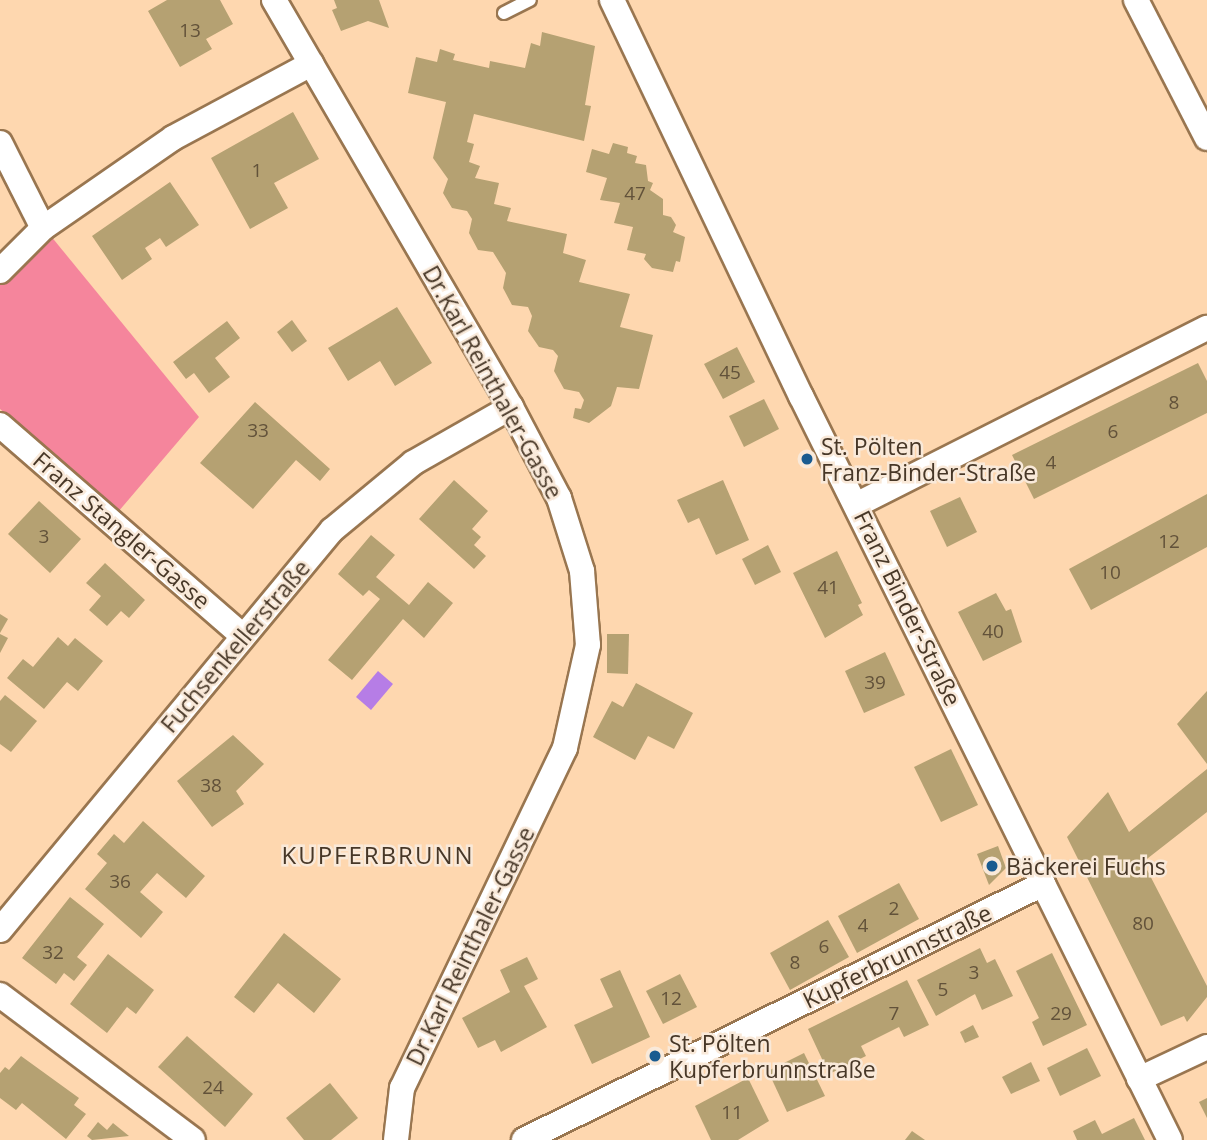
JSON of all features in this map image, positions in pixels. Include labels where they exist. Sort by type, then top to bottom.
[{"type":"street","name":"Dr.Karl Reinthaler-Gasse","points":[[274,0],[511,407],[559,498],[582,571],[588,645],[565,748],[402,1088],[396,1140]]},
{"type":"street","name":"Franz Binder-Straße","points":[[611,0],[801,396],[858,504],[1170,1140]]},
{"type":"street","points":[[1136,0],[1207,138]]},
{"type":"street","points":[[0,271],[43,228],[173,138],[311,64]]},
{"type":"street","points":[[0,143],[43,228]]},
{"type":"street","points":[[858,504],[1207,328]]},
{"type":"street","name":"Fuchsenkellerstraße","points":[[0,930],[332,530],[413,463],[511,407]]},
{"type":"street","name":"Franz Stangler-Gasse","points":[[0,425],[243,636]]},
{"type":"street","name":"Kupferbrunnstraße","points":[[534,1138],[1044,884]]},
{"type":"street","points":[[0,995],[193,1140]]},
{"type":"street","points":[[1139,1079],[1207,1047]]},
{"type":"lane","points":[[504,13],[530,0]]},
{"type":"shaded area","points":[[50,235],[199,417],[118,512],[0,409],[0,284]]},
{"type":"shaded area","points":[[378,671],[393,684],[371,710],[356,697]]},
{"type":"building","points":[[167,0],[220,0],[233,24],[206,39],[212,49],[180,67],[148,11]]},
{"type":"building","points":[[334,0],[379,0],[389,28],[368,21],[341,31],[332,10],[337,8]]},
{"type":"building","points":[[542,32],[595,46],[585,105],[591,106],[584,141],[474,114],[467,142],[474,144],[469,162],[480,166],[475,178],[499,183],[494,204],[511,208],[507,221],[567,234],[563,253],[586,260],[579,282],[630,294],[620,327],[653,335],[639,389],[617,387],[611,406],[589,423],[573,418],[575,408],[581,409],[584,400],[579,392],[564,389],[554,371],[558,356],[553,350],[539,347],[528,331],[532,316],[528,307],[512,305],[503,288],[506,273],[493,252],[478,250],[469,233],[472,219],[467,211],[452,208],[443,193],[448,179],[433,158],[446,102],[408,93],[416,57],[437,62],[440,49],[455,54],[453,60],[489,68],[490,61],[525,68],[531,43],[540,46]]},
{"type":"building","points":[[293,112],[319,159],[274,183],[288,208],[250,229],[211,158]]},
{"type":"building","points":[[613,143],[628,147],[627,153],[637,156],[635,163],[646,165],[648,181],[653,183],[650,190],[663,199],[663,215],[671,217],[676,225],[673,232],[685,237],[680,262],[676,261],[673,272],[652,268],[644,259],[646,254],[627,250],[633,227],[614,223],[620,203],[600,200],[607,178],[586,172],[592,149],[609,154]]},
{"type":"building","points":[[170,182],[199,225],[166,247],[160,238],[145,248],[152,259],[122,280],[92,236]]},
{"type":"building","points":[[397,307],[432,363],[395,386],[380,361],[348,381],[328,348]]},
{"type":"building","points":[[292,320],[307,341],[292,352],[277,332]]},
{"type":"building","points":[[227,321],[240,338],[215,358],[230,377],[209,393],[194,373],[186,379],[173,362]]},
{"type":"building","points":[[737,347],[755,382],[723,399],[704,364]]},
{"type":"building","points":[[1198,363],[1207,381],[1207,413],[1034,499],[1012,455]]},
{"type":"building","points":[[764,399],[779,429],[744,447],[729,416]]},
{"type":"building","points":[[255,402],[330,469],[320,481],[296,460],[253,509],[200,463]]},
{"type":"building","points":[[454,480],[488,511],[472,529],[481,537],[474,545],[486,556],[474,569],[419,519]]},
{"type":"building","points":[[723,480],[749,540],[716,555],[699,518],[688,523],[677,500]]},
{"type":"building","points":[[1207,494],[1207,547],[1091,610],[1069,569]]},
{"type":"building","points":[[960,497],[977,532],[947,547],[930,511]]},
{"type":"building","points":[[39,501],[81,539],[50,573],[8,534]]},
{"type":"building","points":[[371,535],[395,555],[376,577],[409,605],[428,582],[453,603],[424,638],[403,619],[352,680],[328,660],[380,599],[369,590],[363,596],[338,574]]},
{"type":"building","points":[[768,545],[781,572],[755,585],[742,559]]},
{"type":"building","points":[[837,551],[862,603],[858,605],[863,615],[825,638],[793,573]]},
{"type":"building","points":[[105,563],[145,600],[129,618],[121,611],[107,626],[89,610],[101,596],[86,583]]},
{"type":"building","points":[[996,593],[1006,611],[1011,609],[1022,642],[983,661],[958,612]]},
{"type":"building","points":[[0,614],[8,619],[0,633]]},
{"type":"building","points":[[0,634],[8,638],[0,653]]},
{"type":"building","points":[[607,634],[629,634],[628,674],[607,673]]},
{"type":"building","points":[[58,637],[68,646],[75,638],[103,661],[78,691],[67,682],[44,709],[7,678],[23,659],[33,667]]},
{"type":"building","points":[[885,652],[905,695],[864,713],[845,671]]},
{"type":"building","points":[[636,683],[693,713],[674,749],[648,736],[635,760],[593,737],[612,701],[623,707]]},
{"type":"building","points":[[1207,691],[1207,764],[1177,724]]},
{"type":"building","points":[[5,695],[37,721],[11,752],[0,744],[0,701]]},
{"type":"building","points":[[233,735],[264,764],[236,791],[244,804],[212,827],[177,781]]},
{"type":"building","points":[[951,749],[978,805],[941,822],[914,767]]},
{"type":"building","points":[[1207,769],[1207,812],[1143,862],[1207,986],[1207,997],[1187,1022],[1184,1016],[1161,1026],[1067,837],[1108,792],[1129,832]]},
{"type":"building","points":[[143,821],[205,876],[186,898],[157,873],[140,892],[163,912],[141,938],[85,889],[107,863],[97,854],[114,834],[124,843]]},
{"type":"building","points":[[998,846],[1006,868],[989,885],[977,854]]},
{"type":"building","points":[[899,883],[919,919],[857,953],[838,916]]},
{"type":"building","points":[[70,897],[104,924],[77,957],[87,965],[74,981],[64,973],[56,984],[22,958]]},
{"type":"building","points":[[828,920],[849,957],[790,990],[770,953]]},
{"type":"building","points":[[284,933],[341,979],[314,1013],[278,983],[254,1013],[234,997]]},
{"type":"building","points":[[980,948],[987,963],[995,959],[1013,996],[982,1010],[975,994],[936,1016],[917,980]]},
{"type":"building","points":[[1052,953],[1087,1025],[1043,1046],[1032,1022],[1039,1018],[1016,971]]},
{"type":"building","points":[[108,954],[154,990],[136,1014],[127,1007],[107,1033],[70,1004]]},
{"type":"building","points":[[527,957],[538,979],[524,986],[547,1027],[501,1052],[495,1040],[478,1048],[462,1018],[510,992],[500,970]]},
{"type":"building","points":[[620,970],[650,1037],[592,1064],[574,1025],[613,1007],[600,979]]},
{"type":"building","points":[[680,974],[697,1007],[663,1024],[646,991]]},
{"type":"building","points":[[907,980],[929,1025],[904,1037],[899,1027],[861,1046],[866,1056],[829,1074],[808,1029]]},
{"type":"building","points":[[973,1025],[979,1037],[965,1043],[960,1032]]},
{"type":"building","points":[[187,1036],[253,1094],[225,1127],[158,1067]]},
{"type":"building","points":[[1087,1048],[1101,1076],[1060,1096],[1047,1068]]},
{"type":"building","points":[[804,1053],[825,1096],[787,1112],[768,1071]]},
{"type":"building","points":[[21,1056],[79,1098],[74,1105],[86,1114],[66,1139],[22,1103],[16,1110],[0,1098],[0,1073],[5,1067],[9,1070]]},
{"type":"building","points":[[1031,1062],[1040,1081],[1011,1094],[1002,1077]]},
{"type":"building","points":[[748,1078],[769,1121],[738,1140],[711,1140],[695,1106]]},
{"type":"building","points":[[330,1083],[358,1118],[331,1140],[304,1140],[286,1118]]},
{"type":"building","points":[[1207,1098],[1207,1118],[1199,1102]]},
{"type":"building","points":[[1134,1118],[1145,1140],[1077,1140],[1073,1131],[1095,1120],[1102,1134]]},
{"type":"building","points":[[98,1122],[107,1130],[113,1123],[129,1136],[92,1140],[87,1136]]},
{"type":"building","points":[[912,1131],[925,1140],[905,1140]]},
{"type":"place","name":"St. Pölten Franz-Binder-Straße","points":[[807,459]]},
{"type":"place","name":"Bäckerei Fuchs","points":[[992,866]]},
{"type":"place","name":"St. Pölten Kupferbrunnstraße","points":[[655,1056]]},
{"type":"district","name":"KUPFERBRUNN","points":[[378,855]]}]
